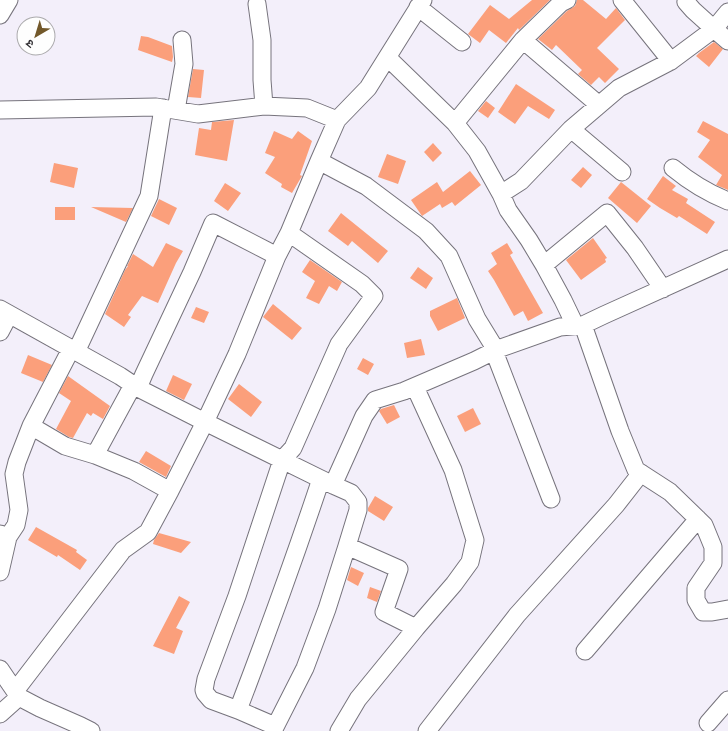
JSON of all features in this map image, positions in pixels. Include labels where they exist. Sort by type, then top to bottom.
[{"type":"street","points":[[0,15],[9,0]]},
{"type":"street","points":[[455,123],[523,40],[561,3],[567,0]]},
{"type":"street","points":[[622,0],[671,60]]},
{"type":"street","points":[[687,0],[686,2],[693,10],[728,41]]},
{"type":"street","points":[[0,714],[17,694],[123,550],[148,532],[205,422],[237,354],[277,256],[289,233],[337,120],[368,88],[421,3],[462,42]]},
{"type":"street","points":[[258,4],[262,40],[262,80],[264,106]]},
{"type":"street","points":[[501,194],[521,181],[571,129],[619,88],[671,60],[714,29],[728,12]]},
{"type":"street","points":[[0,572],[4,535],[16,525],[19,510],[14,474],[17,462],[31,426],[74,350],[149,196],[170,109],[184,64],[182,40]]},
{"type":"street","points":[[523,40],[599,105]]},
{"type":"street","points":[[388,58],[455,123],[477,151],[501,194],[508,210],[529,240],[579,325],[636,470],[670,492],[704,525],[713,547],[713,563],[696,588],[696,600],[702,612],[728,609]]},
{"type":"street","points":[[0,110],[156,107],[198,114],[264,106],[307,108],[337,120]]},
{"type":"street","points":[[571,129],[622,172]]},
{"type":"street","points":[[319,161],[366,186],[426,231],[449,256],[477,319],[495,351],[551,498]]},
{"type":"street","points":[[673,168],[688,180],[715,196],[728,201]]},
{"type":"street","points":[[544,265],[607,213],[635,248],[663,289]]},
{"type":"street","points":[[95,455],[144,374],[192,272],[213,223],[277,256]]},
{"type":"street","points":[[0,332],[5,312],[136,386],[205,422],[282,460],[327,482],[351,493],[358,502],[358,510],[327,609],[305,668],[274,728],[238,710],[211,700],[204,690],[206,679],[237,596],[282,460],[293,448],[339,344],[374,296],[362,284],[289,233]]},
{"type":"street","points":[[238,710],[292,565],[327,482],[364,416],[375,400],[415,387],[495,351],[560,327],[579,325],[728,259]]},
{"type":"street","points":[[339,731],[358,700],[416,628],[454,584],[470,562],[475,540],[453,470],[415,387]]},
{"type":"street","points":[[31,426],[65,446],[95,455],[134,471],[170,491]]},
{"type":"street","points":[[427,731],[517,615],[616,505],[642,473]]},
{"type":"street","points":[[585,650],[698,519]]},
{"type":"street","points":[[347,546],[399,569],[384,612],[416,628]]},
{"type":"street","points":[[0,669],[17,694],[40,708],[84,729]]},
{"type":"street","points":[[708,723],[728,700]]},
{"type":"building","points":[[532,0],[550,0],[519,30],[518,28],[506,43],[489,30],[480,43],[468,34],[490,5],[509,19]]},
{"type":"building","points":[[577,0],[583,0],[606,19],[616,8],[625,20],[597,48],[619,69],[605,83],[599,77],[591,85],[578,74],[582,70],[556,45],[552,50],[538,39],[567,11],[575,6]]},
{"type":"building","points":[[141,36],[172,46],[172,62],[138,50]]},
{"type":"building","points":[[714,42],[723,49],[709,67],[696,56]]},
{"type":"building","points":[[193,69],[204,70],[201,98],[188,97]]},
{"type":"building","points":[[516,84],[555,110],[549,119],[528,106],[515,124],[498,112]]},
{"type":"building","points":[[486,101],[495,108],[488,118],[478,111]]},
{"type":"building","points":[[234,120],[227,161],[195,155],[199,128],[211,130],[212,122]]},
{"type":"building","points":[[703,121],[728,134],[728,190],[716,185],[722,175],[698,157],[710,140],[697,132]]},
{"type":"building","points":[[274,131],[292,139],[298,131],[312,141],[300,175],[302,176],[292,193],[281,187],[282,184],[265,173],[275,157],[265,153]]},
{"type":"building","points":[[433,143],[442,153],[433,162],[424,152]]},
{"type":"building","points":[[387,154],[406,161],[398,184],[378,177]]},
{"type":"building","points":[[54,163],[78,168],[74,188],[50,182]]},
{"type":"building","points":[[583,167],[592,175],[581,188],[571,180]]},
{"type":"building","points":[[470,171],[481,185],[455,206],[452,202],[442,208],[440,204],[422,216],[411,200],[437,182],[443,192]]},
{"type":"building","points":[[663,176],[676,186],[672,190],[688,199],[686,203],[715,222],[707,234],[679,216],[677,218],[647,199]]},
{"type":"building","points":[[621,182],[651,206],[637,223],[608,198]]},
{"type":"building","points":[[225,183],[241,193],[228,211],[214,201]]},
{"type":"building","points":[[159,199],[177,208],[169,225],[151,216]]},
{"type":"building","points":[[55,207],[75,207],[75,220],[55,220]]},
{"type":"building","points":[[91,207],[133,208],[126,222]]},
{"type":"building","points":[[341,213],[388,251],[378,263],[352,241],[348,246],[328,231]]},
{"type":"building","points":[[593,238],[607,258],[605,259],[606,262],[581,280],[566,260]]},
{"type":"building","points":[[166,243],[183,251],[158,303],[142,296],[128,315],[131,317],[124,327],[105,314],[133,254],[153,267]]},
{"type":"building","points":[[507,243],[513,253],[510,255],[543,313],[528,321],[523,311],[514,316],[488,271],[497,264],[491,253]]},
{"type":"building","points":[[310,260],[342,282],[337,291],[329,286],[319,304],[306,298],[315,281],[302,272]]},
{"type":"building","points":[[418,267],[433,278],[426,289],[410,278]]},
{"type":"building","points":[[457,298],[465,318],[438,331],[430,316],[430,311]]},
{"type":"building","points":[[273,304],[302,328],[292,340],[263,317]]},
{"type":"building","points":[[196,307],[209,312],[204,323],[191,318]]},
{"type":"building","points":[[421,339],[425,355],[407,358],[404,343]]},
{"type":"building","points":[[28,355],[52,365],[43,382],[21,373]]},
{"type":"building","points":[[363,358],[374,364],[368,375],[357,369]]},
{"type":"building","points":[[173,375],[192,384],[184,400],[166,391]]},
{"type":"building","points":[[68,376],[110,406],[103,419],[93,413],[91,416],[87,413],[73,438],[56,429],[71,401],[59,393]]},
{"type":"building","points":[[239,384],[262,402],[251,417],[228,399]]},
{"type":"building","points":[[394,405],[400,417],[387,424],[379,411]]},
{"type":"building","points":[[473,408],[481,424],[465,432],[457,416]]},
{"type":"building","points":[[146,451],[171,466],[166,477],[139,462]]},
{"type":"building","points":[[375,496],[393,507],[384,521],[368,511],[368,508]]},
{"type":"building","points":[[36,527],[77,550],[76,552],[87,560],[80,570],[58,555],[57,557],[28,540]]},
{"type":"building","points":[[159,533],[191,542],[181,553],[153,544]]},
{"type":"building","points":[[351,567],[364,573],[358,586],[347,580]]},
{"type":"building","points":[[370,587],[381,591],[377,602],[367,598]]},
{"type":"building","points":[[179,596],[190,602],[176,628],[183,631],[174,654],[153,646]]}]
